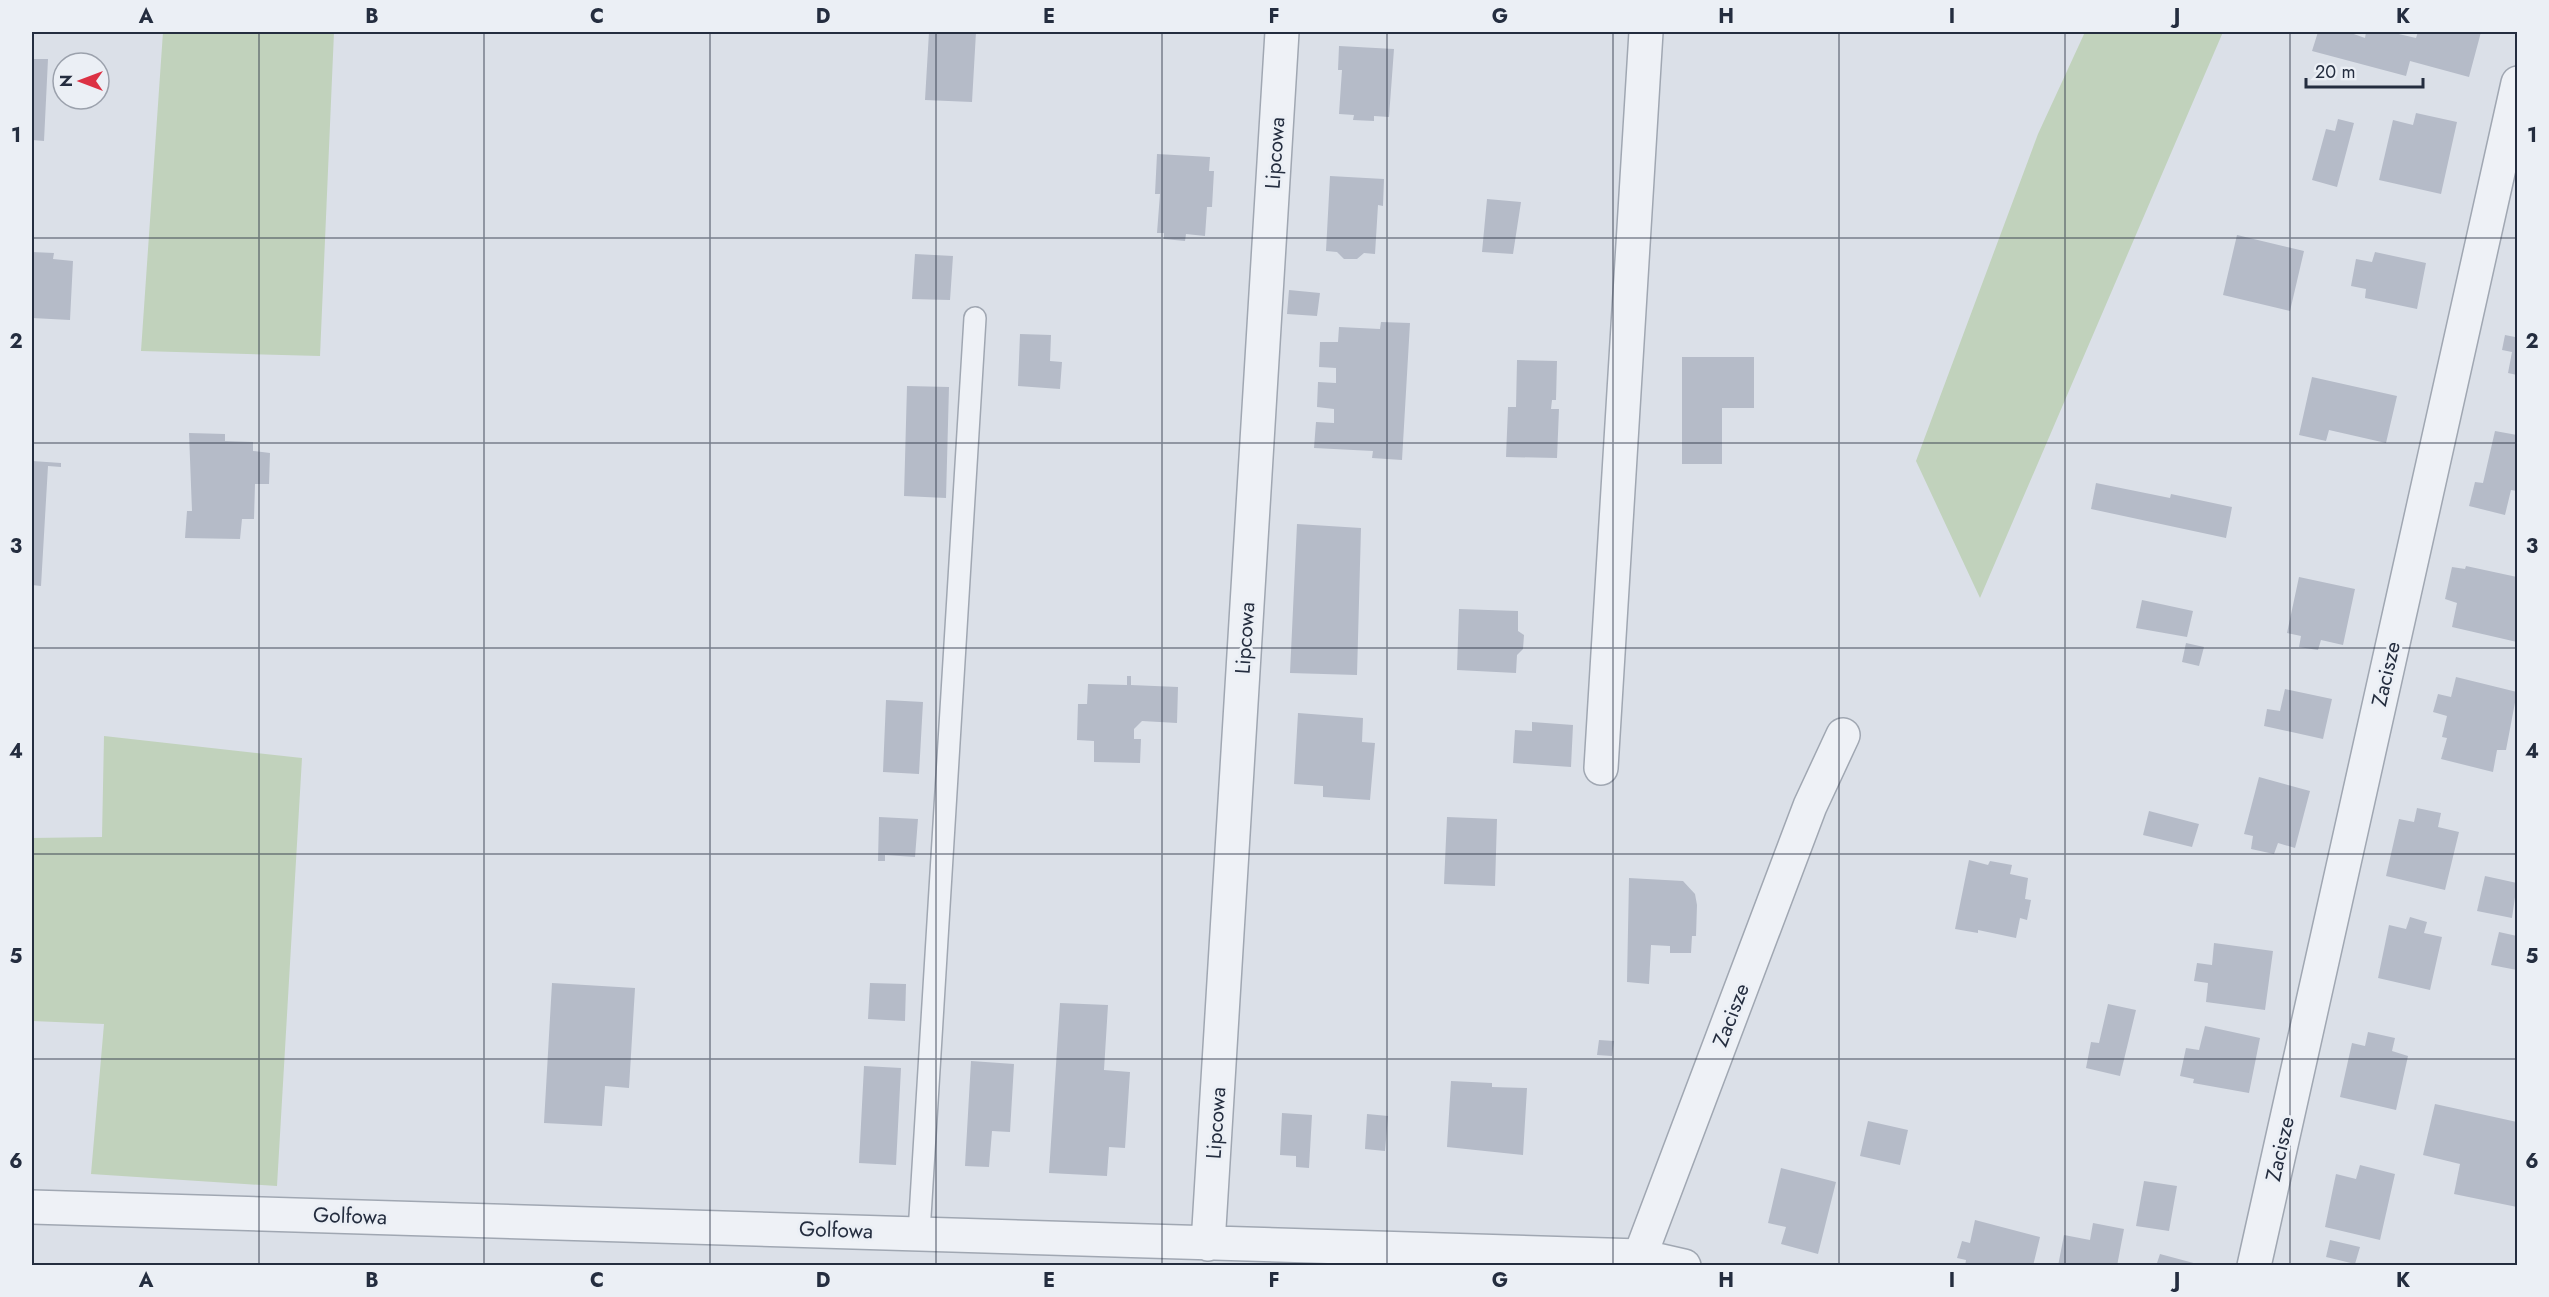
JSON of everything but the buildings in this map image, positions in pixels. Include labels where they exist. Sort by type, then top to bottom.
[{"type":"street","name":"Lipcowa","points":[[1208,1244],[1282,32]]},
{"type":"street","points":[[1601,768],[1646,32]]},
{"type":"street","name":"Zacisze","points":[[2254,1266],[2517,83]]},
{"type":"street","name":"Zacisze","points":[[1640,1256],[1810,806],[1843,735]]},
{"type":"street","name":"Golfowa","points":[[32,1207],[1640,1256]]},
{"type":"street","points":[[1640,1256],[1684,1266]]},
{"type":"lane","points":[[919,1233],[975,318]]},
{"type":"green space","points":[[163,32],[334,32],[320,356],[141,351]]},
{"type":"green space","points":[[2085,32],[2223,32],[1980,598],[1916,461],[2038,134]]},
{"type":"green space","points":[[104,736],[302,758],[277,1186],[91,1174],[104,1024],[32,1021],[32,838],[102,837]]}]
